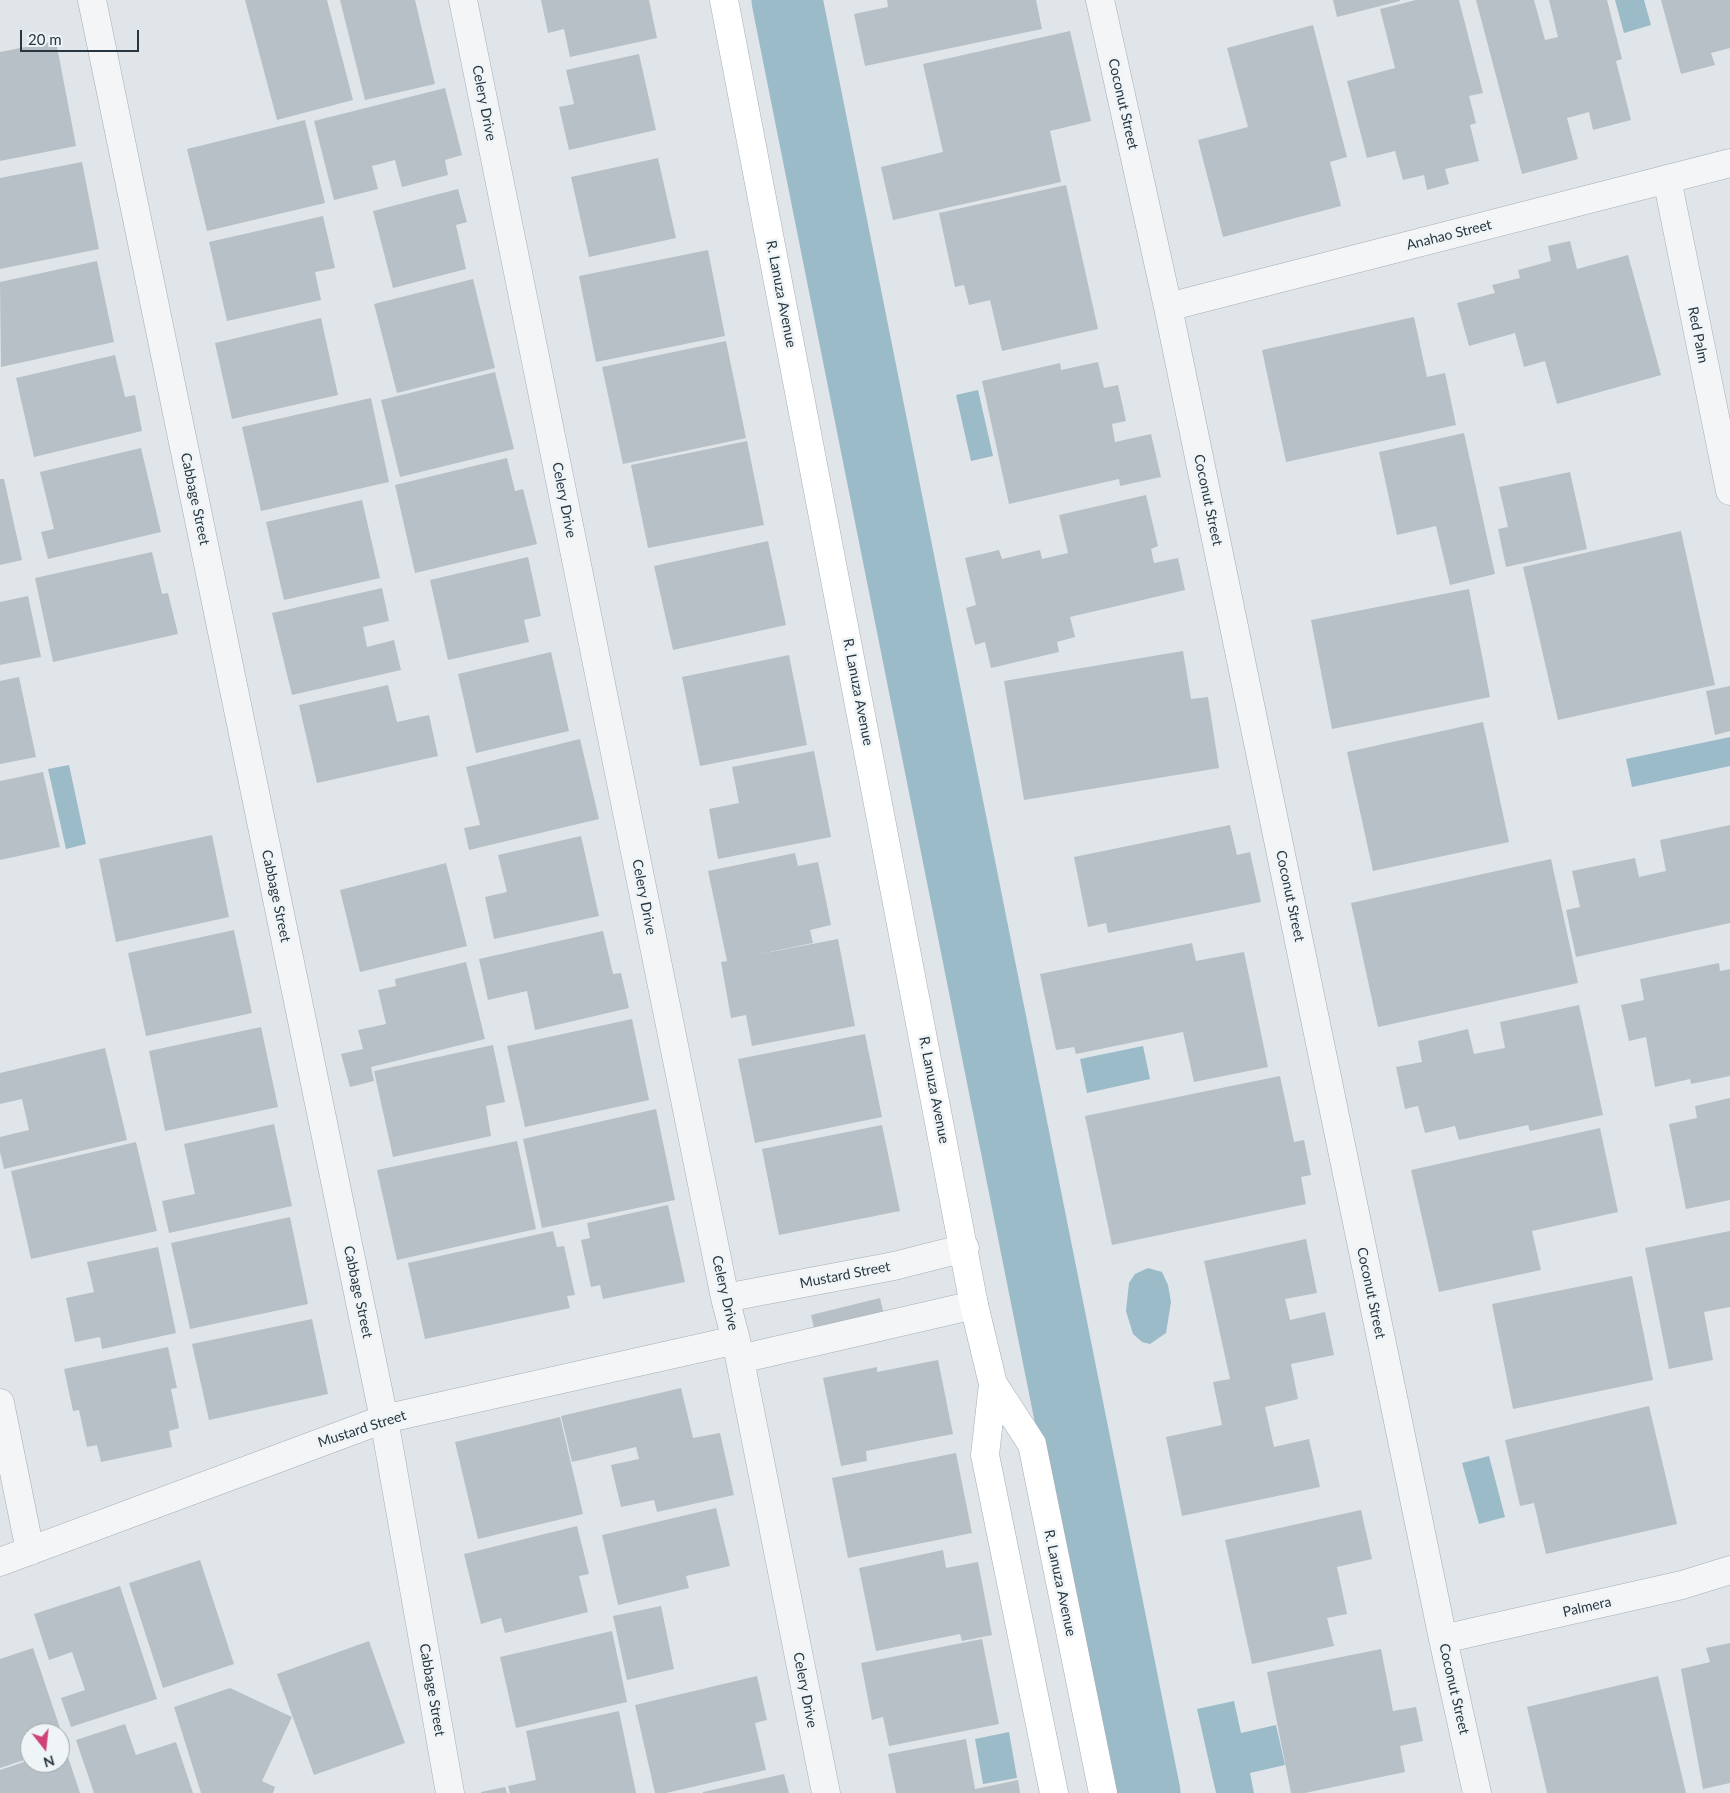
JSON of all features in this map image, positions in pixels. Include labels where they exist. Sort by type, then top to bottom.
[{"type":"main road","name":"R. Lanuza Avenue","points":[[724,0],[965,1248],[974,1304],[992,1384],[985,1455],[1054,1793]]},
{"type":"main road","name":"R. Lanuza Avenue","points":[[992,1384],[1032,1444],[1103,1793]]},
{"type":"street","name":"Cabbage Street","points":[[92,0],[384,1419],[446,1792]]},
{"type":"street","name":"Celery Drive","points":[[463,0],[725,1298],[738,1349],[826,1793]]},
{"type":"street","name":"Coconut Street","points":[[1100,0],[1168,307],[1443,1639],[1477,1793]]},
{"type":"street","name":"Anahao Street","points":[[1168,307],[1730,163]]},
{"type":"street","name":"Red Palm","points":[[1667,179],[1730,491]]},
{"type":"street","name":"Mustard Street","points":[[725,1298],[894,1266],[965,1248]]},
{"type":"street","name":"Mustard Street","points":[[0,1562],[384,1419],[974,1304]]},
{"type":"street","points":[[0,1403],[30,1551]]},
{"type":"street","name":"Palmera","points":[[1443,1639],[1682,1585],[1730,1570]]},
{"type":"water","points":[[1615,0],[1644,0],[1651,25],[1624,33]]},
{"type":"water","points":[[978,390],[993,456],[971,461],[956,395]]},
{"type":"water","points":[[1730,737],[1730,766],[1632,787],[1626,759]]},
{"type":"water","points":[[69,765],[86,844],[66,849],[48,769]]},
{"type":"water","points":[[1143,1046],[1150,1079],[1087,1093],[1080,1059]]},
{"type":"water","points":[[1148,1268],[1162,1272],[1168,1285],[1171,1302],[1166,1333],[1150,1344],[1142,1342],[1133,1334],[1126,1311],[1129,1283],[1135,1274]]},
{"type":"water","points":[[1489,1456],[1505,1517],[1479,1524],[1462,1463]]},
{"type":"water","points":[[1234,1701],[1241,1733],[1276,1725],[1285,1765],[1250,1773],[1254,1793],[1216,1793],[1197,1709]]},
{"type":"water","points":[[1009,1732],[1017,1778],[983,1784],[975,1739]]},
{"type":"building","points":[[245,0],[327,0],[353,100],[277,120]]},
{"type":"building","points":[[340,0],[415,0],[435,84],[365,100]]},
{"type":"building","points":[[541,0],[649,0],[657,38],[570,57],[564,29],[548,33]]},
{"type":"building","points":[[887,0],[1036,0],[1042,29],[865,66],[854,14],[888,7]]},
{"type":"building","points":[[1333,0],[1400,0],[1400,1],[1337,17]]},
{"type":"building","points":[[1416,0],[1459,0],[1483,93],[1469,96],[1476,123],[1470,125],[1479,161],[1445,169],[1449,184],[1427,190],[1424,175],[1403,180],[1395,151],[1367,158],[1347,81],[1395,68],[1380,9]]},
{"type":"building","points":[[1476,0],[1534,0],[1545,40],[1558,37],[1549,0],[1607,0],[1622,59],[1616,61],[1631,120],[1593,130],[1589,112],[1567,118],[1578,159],[1522,174]]},
{"type":"building","points":[[1661,0],[1730,0],[1730,48],[1711,53],[1715,65],[1681,74]]},
{"type":"building","points":[[1313,25],[1347,157],[1330,162],[1341,206],[1223,237],[1198,140],[1248,127],[1227,48]]},
{"type":"building","points":[[1070,31],[1091,121],[1050,131],[1061,182],[893,220],[881,167],[943,152],[923,64]]},
{"type":"building","points":[[56,41],[76,146],[0,161],[0,52]]},
{"type":"building","points":[[639,54],[656,130],[569,150],[559,107],[574,104],[566,70]]},
{"type":"building","points":[[445,88],[462,155],[445,160],[448,175],[402,187],[395,160],[372,166],[378,189],[334,200],[314,121]]},
{"type":"building","points":[[305,120],[325,203],[207,231],[187,149]]},
{"type":"building","points":[[658,158],[676,238],[589,257],[571,177]]},
{"type":"building","points":[[82,162],[99,249],[0,269],[0,178]]},
{"type":"building","points":[[1066,185],[1098,329],[1002,351],[990,300],[969,305],[964,285],[955,287],[939,213]]},
{"type":"building","points":[[458,189],[467,222],[456,225],[466,269],[393,288],[373,211]]},
{"type":"building","points":[[323,216],[335,268],[315,272],[321,300],[227,321],[209,242]]},
{"type":"building","points":[[1570,241],[1577,269],[1628,255],[1661,375],[1557,404],[1545,361],[1524,367],[1515,333],[1469,346],[1457,303],[1495,293],[1492,285],[1520,278],[1518,270],[1551,261],[1548,246]]},
{"type":"building","points":[[708,250],[725,336],[596,362],[579,276]]},
{"type":"building","points":[[97,261],[114,342],[1,367],[0,282]]},
{"type":"building","points":[[473,279],[495,368],[397,393],[374,304]]},
{"type":"building","points":[[1414,317],[1427,377],[1445,373],[1456,425],[1286,462],[1262,350]]},
{"type":"building","points":[[321,318],[338,395],[232,419],[215,343]]},
{"type":"building","points":[[726,341],[746,438],[623,464],[602,367]]},
{"type":"building","points":[[115,355],[125,397],[135,395],[142,431],[34,457],[16,378]]},
{"type":"building","points":[[1098,362],[1104,388],[1118,385],[1126,421],[1112,424],[1115,442],[1151,434],[1161,477],[1120,486],[1119,479],[1009,504],[982,381],[1060,363],[1061,370]]},
{"type":"building","points":[[495,372],[514,449],[400,477],[381,400]]},
{"type":"building","points":[[371,398],[389,482],[261,511],[242,427]]},
{"type":"building","points":[[1464,433],[1495,574],[1450,585],[1436,526],[1397,535],[1379,452]]},
{"type":"building","points":[[747,441],[764,525],[648,548],[631,465]]},
{"type":"building","points":[[141,448],[161,532],[48,559],[41,532],[54,529],[40,472]]},
{"type":"building","points":[[507,458],[515,491],[523,489],[537,544],[415,573],[395,485]]},
{"type":"building","points":[[1570,472],[1587,549],[1506,567],[1498,529],[1508,527],[1499,487]]},
{"type":"building","points":[[0,479],[4,479],[22,560],[0,565]]},
{"type":"building","points":[[1146,495],[1158,546],[1151,549],[1154,563],[1178,558],[1185,590],[1070,617],[1075,637],[1057,642],[1059,652],[991,668],[985,642],[975,645],[966,608],[976,605],[965,558],[999,550],[1002,559],[1040,550],[1042,559],[1068,553],[1059,515]]},
{"type":"building","points":[[362,500],[380,578],[284,600],[266,522]]},
{"type":"building","points":[[1681,531],[1715,685],[1558,720],[1523,567]]},
{"type":"building","points":[[768,541],[786,625],[673,650],[654,566]]},
{"type":"building","points":[[152,552],[162,594],[168,593],[178,634],[53,662],[35,578]]},
{"type":"building","points":[[528,557],[541,616],[524,620],[529,642],[448,660],[430,580]]},
{"type":"building","points":[[382,588],[389,621],[363,627],[367,647],[394,640],[401,670],[292,695],[272,613]]},
{"type":"building","points":[[1469,589],[1490,697],[1332,729],[1311,620]]},
{"type":"building","points":[[28,596],[41,657],[0,665],[0,602]]},
{"type":"building","points":[[1183,651],[1191,699],[1208,697],[1219,768],[1024,800],[1004,681]]},
{"type":"building","points":[[551,652],[569,731],[476,753],[458,674]]},
{"type":"building","points":[[789,655],[807,745],[700,766],[682,677]]},
{"type":"building","points":[[19,677],[36,757],[0,764],[0,681]]},
{"type":"building","points":[[388,685],[397,722],[429,715],[438,756],[317,783],[299,705]]},
{"type":"building","points":[[1730,686],[1730,731],[1715,735],[1706,691]]},
{"type":"building","points":[[1483,722],[1509,842],[1373,871],[1347,752]]},
{"type":"building","points":[[580,739],[599,819],[469,850],[464,828],[480,825],[466,767]]},
{"type":"building","points":[[814,751],[831,837],[718,859],[709,809],[739,803],[732,767]]},
{"type":"building","points":[[43,772],[60,847],[0,860],[0,781]]},
{"type":"building","points":[[1230,825],[1237,855],[1250,852],[1261,902],[1108,933],[1106,923],[1088,927],[1074,857]]},
{"type":"building","points":[[1730,825],[1730,923],[1576,957],[1566,910],[1580,907],[1572,871],[1635,858],[1639,877],[1666,871],[1660,840]]},
{"type":"building","points":[[212,835],[229,917],[116,942],[99,859]]},
{"type":"building","points":[[581,836],[599,916],[494,939],[485,897],[507,892],[498,855]]},
{"type":"building","points":[[795,853],[798,866],[818,862],[831,925],[810,930],[813,943],[750,956],[838,939],[855,1026],[752,1046],[746,1015],[731,1018],[721,962],[727,961],[708,871]]},
{"type":"building","points":[[1551,859],[1578,983],[1378,1027],[1351,903]]},
{"type":"building","points":[[446,863],[467,946],[360,972],[340,890]]},
{"type":"building","points":[[234,930],[252,1013],[146,1036],[128,953]]},
{"type":"building","points":[[603,931],[613,974],[621,973],[629,1008],[535,1030],[527,991],[488,1000],[479,959]]},
{"type":"building","points":[[1192,943],[1196,961],[1244,952],[1268,1067],[1194,1082],[1183,1032],[1076,1054],[1074,1047],[1056,1050],[1040,974]]},
{"type":"building","points":[[466,962],[485,1039],[371,1067],[374,1081],[350,1087],[341,1054],[363,1049],[358,1030],[386,1024],[378,990],[396,986],[395,979]]},
{"type":"building","points":[[1719,963],[1720,971],[1730,969],[1730,1076],[1691,1084],[1690,1079],[1655,1087],[1646,1037],[1629,1041],[1621,1005],[1644,1000],[1640,979]]},
{"type":"building","points":[[1579,1005],[1603,1115],[1530,1131],[1528,1125],[1459,1140],[1455,1126],[1425,1133],[1418,1106],[1405,1109],[1396,1067],[1422,1062],[1418,1041],[1468,1029],[1474,1054],[1505,1048],[1500,1022]]},
{"type":"building","points":[[632,1019],[649,1100],[525,1127],[507,1046]]},
{"type":"building","points":[[261,1027],[278,1107],[165,1131],[149,1051]]},
{"type":"building","points":[[865,1034],[882,1117],[755,1143],[738,1059]]},
{"type":"building","points":[[493,1045],[505,1102],[486,1106],[491,1136],[393,1157],[374,1071]]},
{"type":"building","points":[[105,1048],[127,1140],[4,1169],[0,1152],[0,1137],[29,1130],[22,1099],[0,1104],[0,1073]]},
{"type":"building","points":[[1280,1076],[1294,1142],[1304,1140],[1311,1175],[1301,1177],[1306,1204],[1112,1245],[1085,1116]]},
{"type":"building","points":[[1730,1098],[1730,1200],[1686,1209],[1669,1124],[1697,1118],[1695,1106]]},
{"type":"building","points":[[656,1109],[675,1200],[542,1228],[523,1139]]},
{"type":"building","points":[[274,1124],[292,1206],[169,1233],[162,1201],[195,1194],[184,1144]]},
{"type":"building","points":[[882,1125],[900,1211],[779,1235],[762,1149]]},
{"type":"building","points":[[1600,1128],[1618,1212],[1532,1231],[1541,1270],[1439,1292],[1411,1170]]},
{"type":"building","points":[[517,1141],[536,1229],[397,1260],[377,1170]]},
{"type":"building","points":[[136,1142],[157,1231],[31,1259],[11,1171]]},
{"type":"building","points":[[668,1205],[685,1282],[603,1299],[600,1285],[591,1287],[581,1240],[590,1238],[587,1223]]},
{"type":"building","points":[[290,1217],[308,1304],[190,1329],[171,1243]]},
{"type":"building","points":[[553,1231],[557,1247],[564,1246],[575,1295],[567,1296],[570,1308],[425,1339],[408,1263]]},
{"type":"building","points":[[1730,1231],[1730,1307],[1704,1312],[1713,1360],[1669,1369],[1645,1248]]},
{"type":"building","points":[[1306,1239],[1317,1293],[1285,1299],[1290,1320],[1325,1312],[1334,1355],[1291,1364],[1298,1399],[1265,1407],[1274,1447],[1309,1439],[1320,1487],[1182,1516],[1166,1437],[1222,1425],[1213,1382],[1230,1379],[1204,1261]]},
{"type":"building","points":[[158,1247],[176,1333],[102,1349],[100,1337],[75,1342],[66,1298],[94,1292],[87,1262]]},
{"type":"building","points":[[1632,1276],[1653,1380],[1513,1409],[1492,1304]]},
{"type":"building","points":[[880,1298],[884,1315],[815,1332],[811,1315]]},
{"type":"building","points":[[312,1319],[328,1394],[209,1420],[192,1344]]},
{"type":"building","points":[[168,1347],[177,1388],[171,1389],[179,1428],[169,1431],[172,1447],[101,1462],[97,1445],[87,1447],[79,1410],[73,1411],[64,1369]]},
{"type":"building","points":[[938,1360],[953,1434],[866,1451],[867,1461],[841,1466],[823,1378],[877,1367],[877,1372]]},
{"type":"building","points":[[681,1388],[693,1438],[720,1433],[734,1495],[657,1512],[654,1500],[621,1507],[611,1465],[639,1459],[636,1447],[572,1462],[561,1416]]},
{"type":"building","points":[[1649,1406],[1677,1524],[1546,1554],[1534,1503],[1520,1506],[1505,1440]]},
{"type":"building","points":[[560,1417],[583,1514],[478,1539],[455,1442]]},
{"type":"building","points":[[956,1453],[972,1533],[848,1558],[832,1478]]},
{"type":"building","points":[[716,1508],[730,1566],[686,1576],[689,1588],[618,1605],[602,1535]]},
{"type":"building","points":[[1361,1510],[1372,1559],[1337,1567],[1347,1614],[1327,1618],[1334,1646],[1252,1664],[1225,1540]]},
{"type":"building","points":[[577,1526],[589,1574],[579,1576],[588,1612],[505,1633],[501,1618],[481,1624],[464,1554]]},
{"type":"building","points":[[943,1550],[946,1568],[978,1562],[992,1635],[962,1641],[960,1634],[876,1651],[859,1568]]},
{"type":"building","points":[[200,1560],[234,1664],[163,1688],[129,1583]]},
{"type":"building","points":[[120,1586],[157,1699],[71,1727],[61,1698],[85,1690],[72,1652],[49,1660],[34,1614]]},
{"type":"building","points":[[661,1606],[674,1669],[627,1680],[613,1616]]},
{"type":"building","points":[[612,1631],[627,1702],[516,1728],[500,1657]]},
{"type":"building","points":[[982,1639],[999,1724],[889,1746],[883,1717],[872,1720],[861,1663]]},
{"type":"building","points":[[369,1641],[405,1743],[314,1775],[277,1674]]},
{"type":"building","points":[[1730,1643],[1730,1783],[1703,1789],[1681,1669],[1710,1662],[1706,1648]]},
{"type":"building","points":[[33,1648],[58,1723],[20,1723],[20,1761],[0,1768],[0,1659]]},
{"type":"building","points":[[1381,1649],[1393,1711],[1416,1707],[1423,1741],[1400,1746],[1405,1772],[1305,1793],[1291,1793],[1267,1672]]},
{"type":"building","points":[[757,1676],[767,1720],[755,1723],[766,1770],[666,1793],[655,1793],[635,1705]]},
{"type":"building","points":[[1658,1676],[1686,1793],[1547,1793],[1527,1707]]},
{"type":"building","points":[[230,1688],[292,1717],[262,1781],[275,1787],[273,1793],[201,1793],[174,1707]]},
{"type":"building","points":[[619,1711],[636,1793],[510,1793],[508,1786],[536,1780],[526,1731]]},
{"type":"building","points":[[125,1724],[136,1755],[176,1742],[193,1793],[94,1793],[76,1740]]},
{"type":"building","points":[[966,1739],[975,1789],[1018,1780],[1020,1793],[896,1793],[888,1754]]},
{"type":"building","points":[[20,1763],[20,1773],[70,1773],[70,1763],[80,1793],[0,1793],[0,1770]]},
{"type":"building","points":[[784,1774],[789,1793],[703,1793],[703,1792]]},
{"type":"building","points":[[505,1787],[507,1793],[481,1793],[481,1792]]},
{"type":"waterway","points":[[787,0],[1145,1793]]}]
